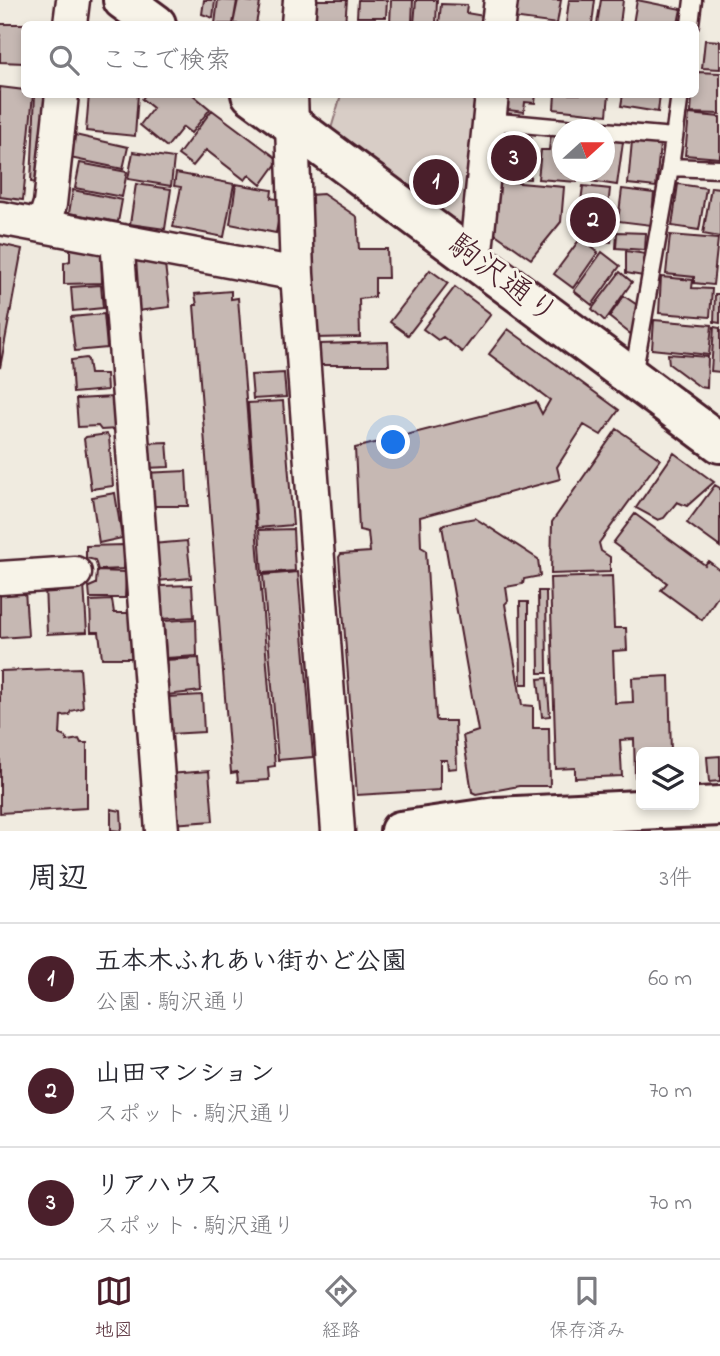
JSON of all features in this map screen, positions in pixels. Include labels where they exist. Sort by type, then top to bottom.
[{"type":"main road","points":[[123,0],[152,21]]},
{"type":"main road","name":"駒沢通り","points":[[261,98],[292,110],[475,261],[632,378],[703,425]]},
{"type":"main road","points":[[400,831],[496,817],[614,821],[720,806]]},
{"type":"street","points":[[70,21],[73,0]]},
{"type":"street","points":[[298,21],[300,0]]},
{"type":"street","points":[[498,21],[501,0]]},
{"type":"street","points":[[43,225],[50,204],[62,98]]},
{"type":"street","points":[[475,261],[490,108]]},
{"type":"street","points":[[292,110],[297,274],[338,831]]},
{"type":"street","points":[[0,218],[297,274]]},
{"type":"street","points":[[117,240],[162,831]]},
{"type":"street","points":[[0,578],[75,573]]},
{"type":"lane","points":[[690,21],[693,0]]},
{"type":"lane","points":[[632,378],[670,167],[679,98]]},
{"type":"lane","points":[[490,108],[552,122]]},
{"type":"lane","points":[[615,132],[674,137]]},
{"type":"lane","points":[[670,167],[720,169]]},
{"type":"shaded area","points":[[340,98],[481,98],[468,235],[331,129]]},
{"type":"building","points":[[204,0],[215,0],[213,18],[202,14]]},
{"type":"building","points":[[218,0],[237,1],[234,21],[215,21]]},
{"type":"building","points":[[238,0],[260,3],[257,21],[234,21]]},
{"type":"building","points":[[311,0],[347,0],[345,21],[309,21]]},
{"type":"building","points":[[358,0],[387,0],[386,17],[357,17]]},
{"type":"building","points":[[391,0],[413,0],[412,21],[390,21]]},
{"type":"building","points":[[416,0],[437,0],[436,21],[414,21]]},
{"type":"building","points":[[515,0],[561,0],[558,21],[512,18]]},
{"type":"building","points":[[569,0],[595,0],[592,21],[566,21]]},
{"type":"building","points":[[601,0],[623,0],[620,21],[598,21]]},
{"type":"building","points":[[637,0],[681,9],[679,21],[634,21]]},
{"type":"building","points":[[441,4],[467,5],[466,13],[484,16],[484,21],[439,21]]},
{"type":"building","points":[[0,24],[21,24],[21,63],[0,62]]},
{"type":"building","points":[[705,40],[720,41],[720,69],[702,68]]},
{"type":"building","points":[[699,72],[720,73],[720,114],[691,113],[692,98],[699,98]]},
{"type":"building","points":[[0,87],[21,90],[21,98],[33,98],[23,200],[0,197]]},
{"type":"building","points":[[35,98],[51,98],[48,185],[31,182]]},
{"type":"building","points":[[89,98],[138,98],[135,136],[86,131]]},
{"type":"building","points":[[197,98],[210,109],[191,133],[183,127],[167,147],[140,125],[153,108],[142,99]]},
{"type":"building","points":[[501,98],[536,98],[535,103],[525,102],[524,112],[500,109]]},
{"type":"building","points":[[555,98],[609,98],[607,115],[554,109]]},
{"type":"building","points":[[622,98],[660,98],[658,112],[621,106]]},
{"type":"building","points":[[212,110],[279,160],[261,185],[249,175],[245,180],[206,150],[193,166],[178,155]]},
{"type":"building","points":[[689,114],[720,117],[720,158],[685,155]]},
{"type":"building","points":[[551,133],[552,180],[538,179],[541,150],[549,150]]},
{"type":"building","points":[[75,135],[128,147],[123,169],[70,158]]},
{"type":"building","points":[[497,136],[532,138],[530,179],[495,177]]},
{"type":"building","points":[[615,141],[623,142],[617,185],[597,182],[615,182]]},
{"type":"building","points":[[632,141],[660,144],[656,187],[628,184]]},
{"type":"building","points":[[133,152],[174,158],[171,186],[128,179]]},
{"type":"building","points":[[80,163],[127,172],[122,197],[75,188]]},
{"type":"building","points":[[176,173],[234,184],[224,237],[173,227],[181,187],[174,186]]},
{"type":"building","points":[[496,181],[564,187],[561,222],[531,259],[491,231]]},
{"type":"building","points":[[136,184],[171,189],[165,229],[130,224]]},
{"type":"building","points":[[236,184],[272,190],[271,198],[282,200],[276,233],[230,224]]},
{"type":"building","points":[[678,184],[706,188],[699,230],[672,226]]},
{"type":"building","points":[[583,186],[610,189],[606,226],[613,227],[611,242],[592,240],[592,234],[577,233]]},
{"type":"building","points":[[711,187],[720,188],[720,237],[703,234]]},
{"type":"building","points":[[622,189],[654,193],[651,225],[618,221]]},
{"type":"building","points":[[73,190],[122,200],[118,222],[69,213]]},
{"type":"building","points":[[323,194],[357,217],[359,249],[387,249],[388,278],[375,278],[375,297],[359,299],[360,337],[315,338],[309,195]]},
{"type":"building","points":[[617,232],[646,233],[645,250],[616,248]]},
{"type":"building","points":[[670,235],[718,239],[713,285],[694,283],[694,277],[666,274]]},
{"type":"building","points":[[580,239],[598,252],[573,288],[554,274]]},
{"type":"building","points":[[0,244],[22,249],[0,368]]},
{"type":"building","points":[[101,246],[102,283],[64,284],[64,263],[70,261],[70,247]]},
{"type":"building","points":[[626,251],[646,254],[643,276],[626,273]]},
{"type":"building","points":[[602,252],[620,266],[592,305],[574,291]]},
{"type":"building","points":[[164,256],[170,307],[129,312],[130,260]]},
{"type":"building","points":[[430,270],[448,283],[408,335],[390,322]]},
{"type":"building","points":[[620,272],[632,282],[605,321],[592,309]]},
{"type":"building","points":[[661,277],[693,280],[692,288],[712,289],[710,317],[659,313]]},
{"type":"building","points":[[101,285],[103,308],[73,311],[71,287]]},
{"type":"building","points":[[455,287],[491,314],[462,352],[443,337],[438,340],[423,329]]},
{"type":"building","points":[[231,291],[231,299],[238,298],[275,766],[268,767],[269,780],[238,782],[237,772],[231,773],[194,305],[197,305],[195,294]]},
{"type":"building","points":[[715,294],[720,294],[720,323],[714,322]]},
{"type":"building","points":[[624,296],[640,307],[633,336],[609,317]]},
{"type":"building","points":[[104,314],[107,348],[75,351],[71,317]]},
{"type":"building","points":[[654,320],[712,325],[709,355],[652,349]]},
{"type":"building","points":[[714,327],[720,328],[720,372],[711,371]]},
{"type":"building","points":[[508,329],[619,410],[601,435],[584,425],[557,467],[560,479],[420,517],[421,547],[426,550],[436,719],[455,721],[457,768],[448,769],[447,760],[440,760],[440,790],[357,795],[339,557],[341,554],[370,552],[368,532],[359,530],[355,448],[536,402],[542,414],[550,400],[489,354]]},
{"type":"building","points":[[388,342],[389,365],[320,365],[320,344]]},
{"type":"building","points":[[668,354],[708,357],[707,388],[700,387],[669,364]]},
{"type":"building","points":[[86,358],[90,374],[106,374],[107,390],[73,393],[71,360]]},
{"type":"building","points":[[284,373],[286,397],[253,399],[251,375]]},
{"type":"building","points":[[114,397],[117,429],[78,427],[76,399]]},
{"type":"building","points":[[283,401],[293,525],[257,528],[248,403]]},
{"type":"building","points":[[617,429],[660,459],[599,543],[601,551],[610,557],[610,572],[551,574],[552,522]]},
{"type":"building","points":[[107,434],[113,486],[91,489],[84,439]]},
{"type":"building","points":[[167,442],[169,467],[145,468],[144,443]]},
{"type":"building","points":[[674,453],[714,482],[687,506],[677,502],[664,518],[658,520],[636,508]]},
{"type":"building","points":[[186,471],[188,506],[148,506],[144,473]]},
{"type":"building","points":[[715,485],[720,488],[720,547],[687,523]]},
{"type":"building","points":[[115,493],[122,538],[99,543],[92,497]]},
{"type":"building","points":[[635,514],[705,565],[708,561],[720,570],[720,593],[702,620],[661,590],[667,583],[613,543]]},
{"type":"building","points":[[475,518],[538,559],[540,576],[524,579],[523,584],[506,587],[508,601],[505,604],[522,705],[533,706],[533,728],[549,728],[550,786],[519,786],[476,794],[472,792],[463,736],[478,731],[442,526]]},
{"type":"building","points":[[293,529],[295,571],[262,573],[259,530]]},
{"type":"building","points":[[187,541],[191,578],[157,581],[152,544]]},
{"type":"building","points":[[124,545],[124,569],[98,570],[95,560],[86,558],[86,546]]},
{"type":"building","points":[[97,571],[126,572],[125,598],[90,598],[89,587],[96,584]]},
{"type":"building","points":[[298,572],[313,757],[278,760],[263,575]]},
{"type":"building","points":[[612,576],[614,628],[626,628],[627,650],[613,651],[615,703],[633,702],[632,678],[669,676],[671,747],[636,747],[636,777],[634,739],[620,740],[622,776],[575,778],[575,768],[556,769],[550,578]]},
{"type":"building","points":[[84,584],[87,632],[47,634],[45,585]]},
{"type":"building","points":[[192,585],[194,617],[162,619],[161,586]]},
{"type":"building","points":[[25,590],[28,636],[0,638],[0,591]]},
{"type":"building","points":[[538,591],[546,591],[547,673],[539,673]]},
{"type":"building","points":[[112,600],[114,613],[130,613],[133,658],[102,658],[99,632],[91,632],[90,601]]},
{"type":"building","points":[[520,602],[528,602],[528,684],[521,684]]},
{"type":"building","points":[[196,619],[197,656],[166,658],[164,621]]},
{"type":"building","points":[[199,658],[201,691],[167,695],[165,660]]},
{"type":"building","points":[[80,668],[83,708],[61,716],[60,735],[66,737],[67,741],[79,739],[81,743],[87,743],[87,808],[0,813],[0,671]]},
{"type":"building","points":[[547,678],[550,716],[542,717],[538,679]]},
{"type":"building","points":[[202,695],[204,732],[169,734],[167,697]]},
{"type":"building","points":[[720,756],[720,781],[709,782],[707,757]]},
{"type":"building","points":[[209,771],[213,821],[172,824],[168,774]]},
{"type":"building","points":[[111,809],[121,811],[120,831],[111,830]]},
{"type":"place","name":"リアハウス","points":[[514,158]]},
{"type":"place","name":"五本木ふれあい街かど公園","points":[[436,182]]},
{"type":"place","name":"山田マンション","points":[[593,220]]}]
